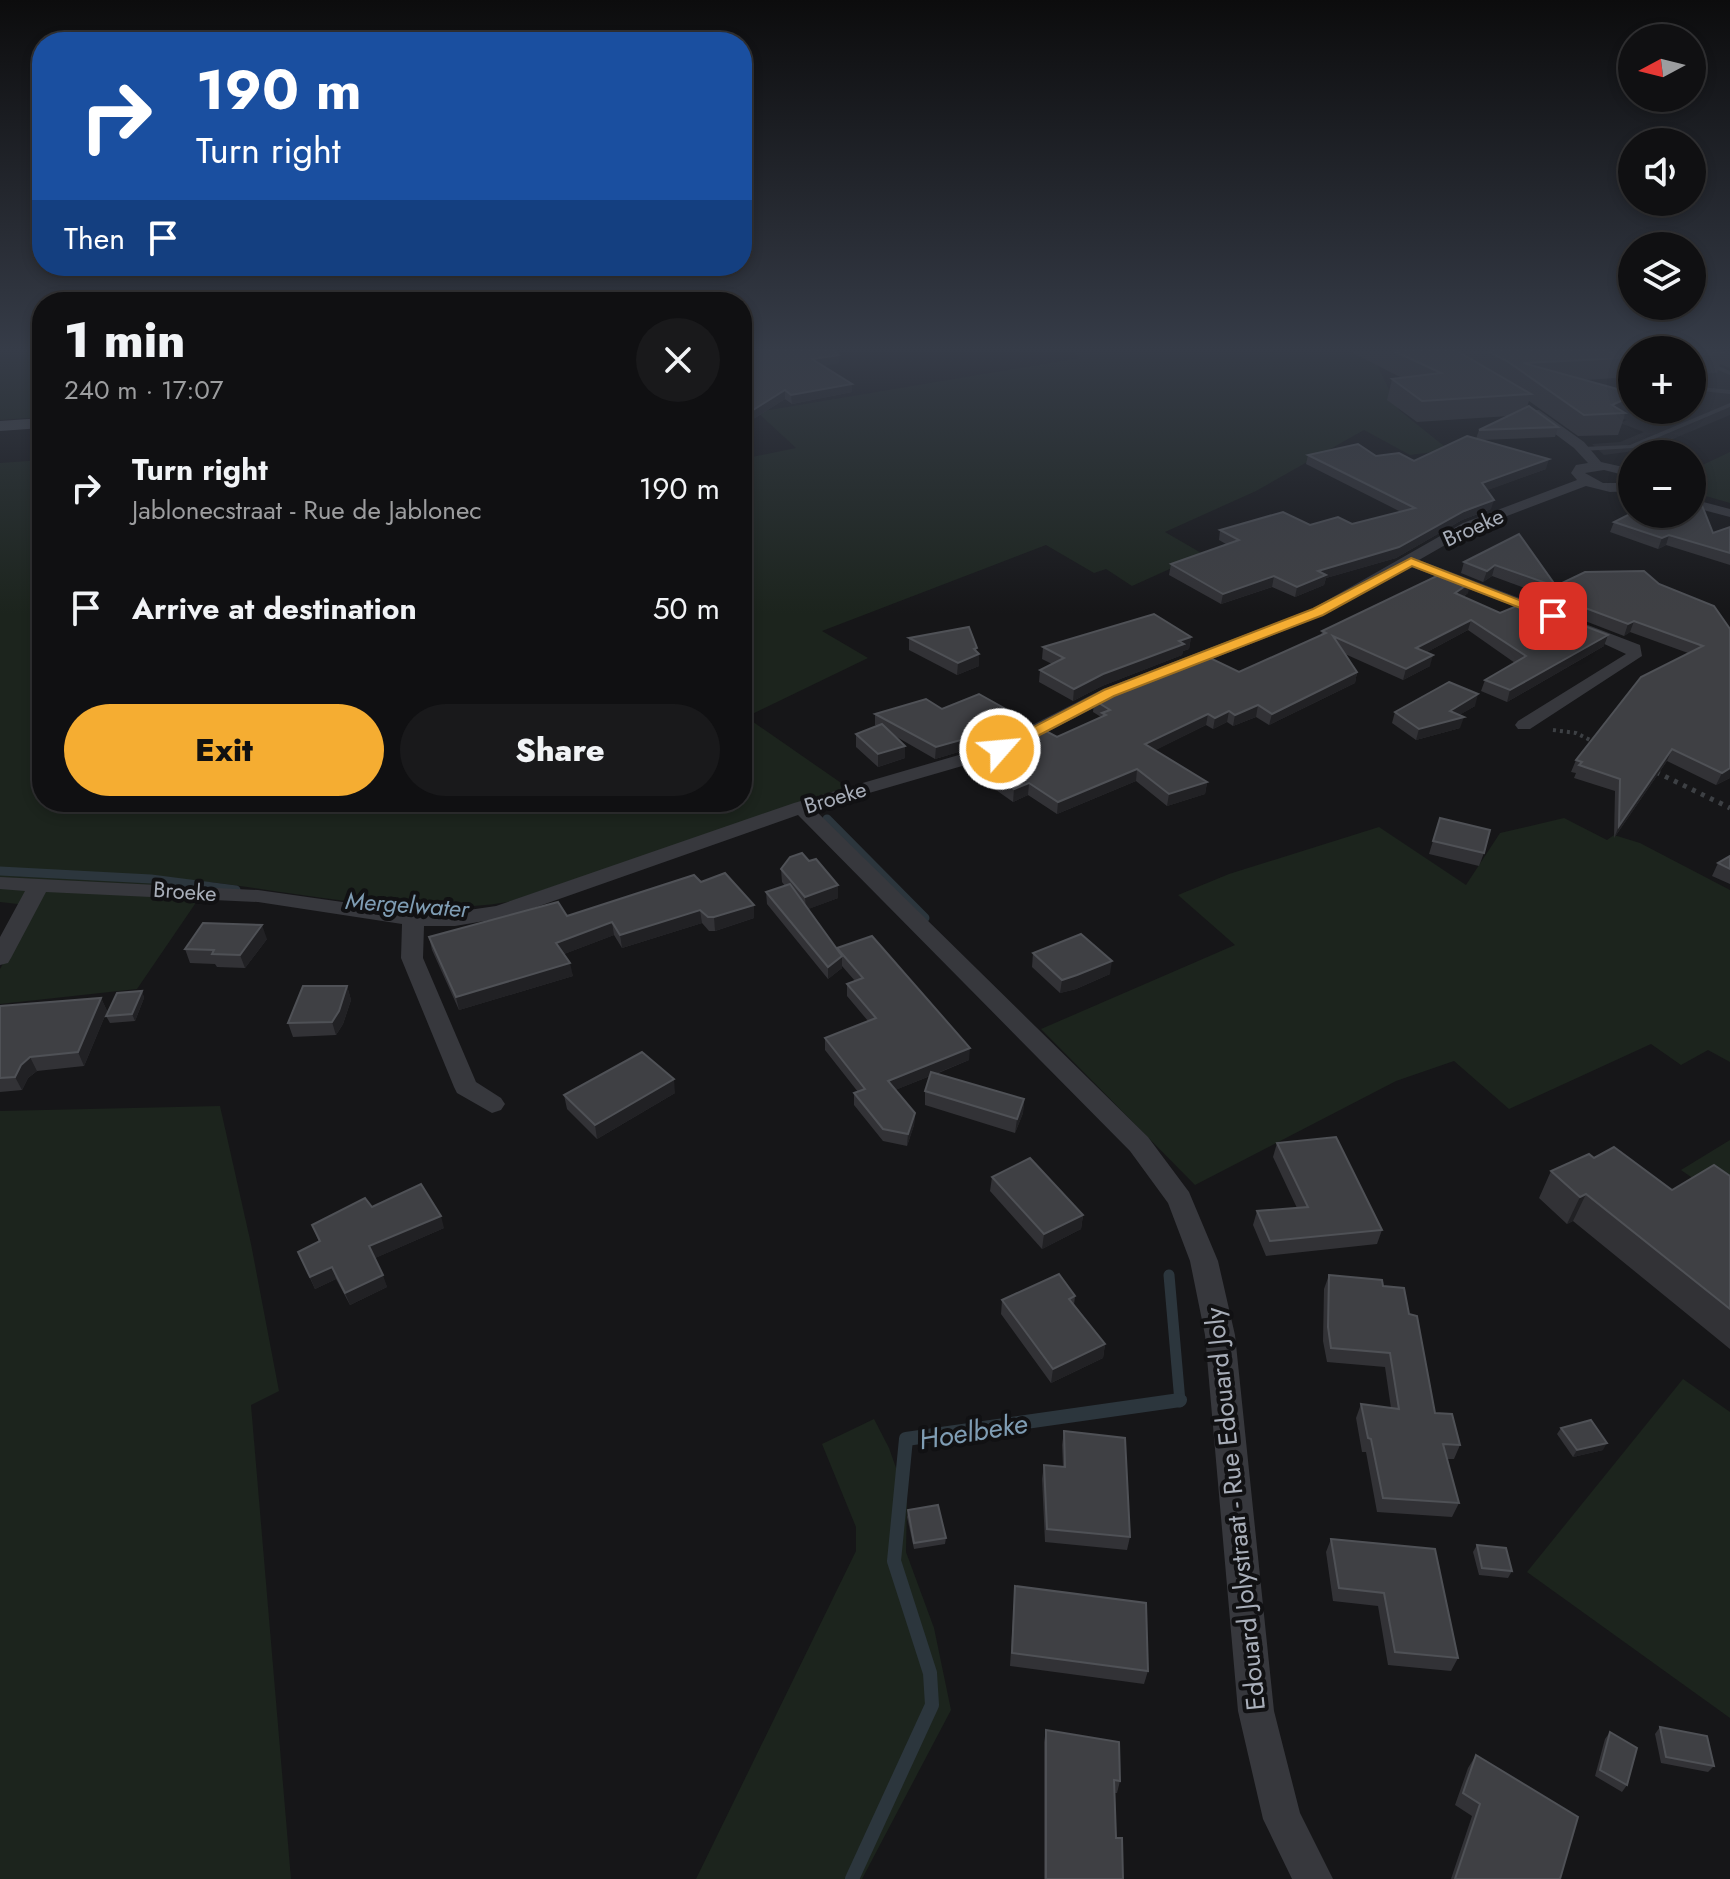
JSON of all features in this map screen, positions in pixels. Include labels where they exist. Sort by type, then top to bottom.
[{"type":"street","points":[[1568,439],[1582,449],[1591,473],[1618,473]]},
{"type":"street","name":"Broeke","points":[[0,883],[258,896],[413,919],[455,919],[500,912],[801,807],[1000,749],[1109,693],[1318,612],[1411,562],[1436,543],[1468,526],[1591,473],[1606,487],[1618,487]]},
{"type":"street","points":[[1706,507],[1730,513]]},
{"type":"street","points":[[1411,562],[1634,649],[1634,656],[1524,725]]},
{"type":"street","name":"Edouard Jolystraat - Rue Edouard Joly","points":[[801,807],[1139,1144],[1180,1199],[1204,1261],[1220,1335],[1256,1711],[1282,1819],[1313,1879]]},
{"type":"street","points":[[0,958],[39,885]]},
{"type":"street","points":[[413,919],[412,958],[466,1087],[492,1104]]},
{"type":"lane","points":[[1582,449],[1631,447],[1651,439]]},
{"type":"path","points":[[1576,733],[1604,747]]},
{"type":"path","points":[[1646,767],[1730,808]]},
{"type":"shaded area","points":[[786,439],[1349,439],[1256,491],[1165,532],[1203,554],[1132,586],[1106,569],[1094,573],[1046,545],[822,631],[868,658],[752,714],[752,457],[796,448]]},
{"type":"shaded area","points":[[1380,439],[1435,439],[1449,450],[1410,455]]},
{"type":"shaded area","points":[[1628,439],[1674,439],[1670,440],[1625,440]]},
{"type":"shaded area","points":[[1618,442],[1618,453],[1604,455],[1592,444]]},
{"type":"shaded area","points":[[1730,452],[1730,503],[1706,496],[1706,463]]},
{"type":"shaded area","points":[[32,461],[32,812],[752,812],[752,721],[847,787],[508,902],[471,906],[397,906],[210,882],[137,989],[0,1004],[0,969],[35,906],[0,902],[0,463]]},
{"type":"shaded area","points":[[1564,818],[1607,840],[1614,835],[1640,843],[1730,890],[1730,1062],[1708,1050],[1681,1065],[1651,1044],[1509,1109],[1454,1061],[1396,1081],[1195,1185],[1041,1029],[1235,945],[1178,895],[1229,874],[1379,827],[1466,885],[1500,833]]},
{"type":"shaded area","points":[[220,1106],[279,1391],[251,1405],[291,1879],[0,1879],[0,1111]]},
{"type":"shaded area","points":[[1730,1140],[1730,1204],[1681,1170]]},
{"type":"shaded area","points":[[1683,1379],[1730,1412],[1730,1718],[1527,1572]]},
{"type":"shaded area","points":[[874,1419],[889,1448],[907,1499],[906,1552],[934,1628],[951,1710],[862,1879],[696,1879],[856,1551],[856,1527],[822,1444]]},
{"type":"building","points":[[1461,439],[1477,439],[1549,459],[1482,483],[1494,500],[1464,511],[1399,547],[1318,571],[1326,575],[1297,587],[1274,576],[1223,594],[1171,564],[1239,540],[1220,530],[1283,512],[1310,525],[1338,517],[1352,524],[1415,508],[1308,455],[1358,444],[1376,456],[1399,453],[1414,461]]},
{"type":"building","points":[[1706,516],[1713,533],[1730,527],[1730,553],[1669,535],[1662,538],[1632,528],[1706,528]]},
{"type":"building","points":[[1519,534],[1556,586],[1585,572],[1644,571],[1659,584],[1714,606],[1730,629],[1730,768],[1722,773],[1672,749],[1619,826],[1620,779],[1579,765],[1582,762],[1576,760],[1641,677],[1703,646],[1634,621],[1628,624],[1545,593],[1557,587],[1495,565],[1487,571],[1464,562]]},
{"type":"building","points":[[1445,572],[1471,582],[1455,593],[1500,613],[1524,603],[1608,635],[1510,690],[1485,680],[1526,656],[1471,620],[1416,648],[1433,655],[1406,669],[1333,636],[1357,672],[1272,714],[1258,705],[1235,715],[1229,711],[1215,718],[1208,714],[1145,744],[1207,782],[1169,794],[1137,769],[1058,802],[1029,783],[1014,789],[966,756],[1009,744],[1040,728],[1057,737],[1106,715],[1102,713],[1110,710],[1094,700],[1204,655],[1239,672],[1326,633],[1322,631]]},
{"type":"building","points":[[1154,614],[1191,637],[1179,641],[1184,644],[1103,674],[1074,689],[1040,670],[1064,658],[1043,647]]},
{"type":"building","points":[[969,627],[977,648],[974,649],[979,654],[958,663],[909,638]]},
{"type":"building","points":[[1449,682],[1478,694],[1450,711],[1464,717],[1419,729],[1395,712]]},
{"type":"building","points":[[979,694],[1020,717],[993,731],[936,747],[875,714],[926,699],[942,709]]},
{"type":"building","points":[[882,724],[905,746],[878,754],[856,734]]},
{"type":"building","points":[[1440,818],[1490,830],[1484,853],[1433,841]]},
{"type":"building","points":[[802,853],[809,861],[816,859],[838,885],[805,897],[781,869],[790,857]]},
{"type":"building","points":[[1730,856],[1730,869],[1718,863]]},
{"type":"building","points":[[725,873],[754,905],[714,917],[708,917],[700,910],[620,935],[612,922],[556,943],[570,963],[456,997],[429,937],[558,902],[567,916],[694,875],[701,882]]},
{"type":"building","points":[[790,884],[842,956],[828,967],[766,892]]},
{"type":"building","points":[[203,923],[262,925],[240,955],[185,949]]},
{"type":"building","points":[[1081,934],[1112,961],[1062,980],[1033,953]]},
{"type":"building","points":[[872,936],[970,1048],[888,1081],[915,1113],[908,1134],[883,1129],[854,1093],[865,1089],[825,1038],[876,1018],[847,984],[863,978],[837,948]]},
{"type":"building","points":[[303,986],[347,986],[332,1022],[288,1023]]},
{"type":"building","points":[[142,991],[132,1014],[106,1016],[117,993]]},
{"type":"building","points":[[101,998],[78,1052],[30,1057],[15,1077],[0,1078],[0,1006]]},
{"type":"building","points":[[642,1052],[674,1079],[595,1125],[564,1095]]},
{"type":"building","points":[[931,1072],[1024,1099],[1017,1119],[925,1091]]},
{"type":"building","points":[[1336,1137],[1382,1230],[1270,1241],[1257,1211],[1308,1207],[1277,1143]]},
{"type":"building","points":[[1614,1147],[1672,1190],[1714,1165],[1730,1176],[1730,1309],[1586,1194],[1580,1197],[1551,1171],[1589,1154],[1594,1158]]},
{"type":"building","points":[[1030,1158],[1083,1215],[1044,1234],[992,1177]]},
{"type":"building","points":[[421,1184],[441,1216],[369,1246],[383,1275],[345,1293],[332,1267],[310,1277],[298,1252],[320,1241],[312,1225],[365,1198],[372,1207]]},
{"type":"building","points":[[1059,1274],[1075,1296],[1069,1299],[1105,1344],[1053,1369],[1002,1300]]},
{"type":"building","points":[[1329,1275],[1382,1280],[1383,1286],[1404,1288],[1409,1314],[1417,1316],[1435,1413],[1452,1414],[1460,1445],[1443,1444],[1459,1503],[1383,1498],[1361,1404],[1399,1409],[1390,1353],[1331,1348],[1328,1327]]},
{"type":"building","points":[[1591,1420],[1607,1443],[1577,1450],[1561,1428]]},
{"type":"building","points":[[1064,1431],[1125,1438],[1130,1537],[1047,1529],[1044,1465],[1065,1467]]},
{"type":"building","points":[[938,1505],[946,1538],[914,1543],[908,1510]]},
{"type":"building","points":[[1331,1539],[1435,1549],[1458,1658],[1395,1652],[1384,1593],[1339,1588]]},
{"type":"building","points":[[1477,1545],[1506,1548],[1512,1571],[1482,1568]]},
{"type":"building","points":[[1015,1586],[1146,1603],[1148,1671],[1012,1653]]},
{"type":"building","points":[[1660,1727],[1707,1736],[1714,1766],[1666,1757]]},
{"type":"building","points":[[1046,1730],[1119,1742],[1120,1781],[1114,1780],[1116,1838],[1122,1838],[1123,1879],[1046,1879]]},
{"type":"building","points":[[1610,1732],[1637,1748],[1627,1785],[1600,1770]]},
{"type":"building","points":[[1476,1755],[1578,1817],[1560,1879],[1455,1879],[1480,1804],[1463,1793]]},
{"type":"waterway","name":"Hoelbeke","points":[[827,819],[925,918]]},
{"type":"waterway","name":"Mergelwater","points":[[0,871],[151,879],[236,890]]},
{"type":"waterway","name":"Mergelwater","points":[[389,909],[442,912]]},
{"type":"waterway","name":"Hoelbeke","points":[[1169,1275],[1180,1400]]},
{"type":"waterway","name":"Hoelbeke","points":[[852,1879],[932,1705],[930,1673],[894,1561],[906,1439],[1180,1400]]},
{"type":"route","points":[[1000,749],[1109,693],[1318,612],[1411,562],[1553,616]]}]
